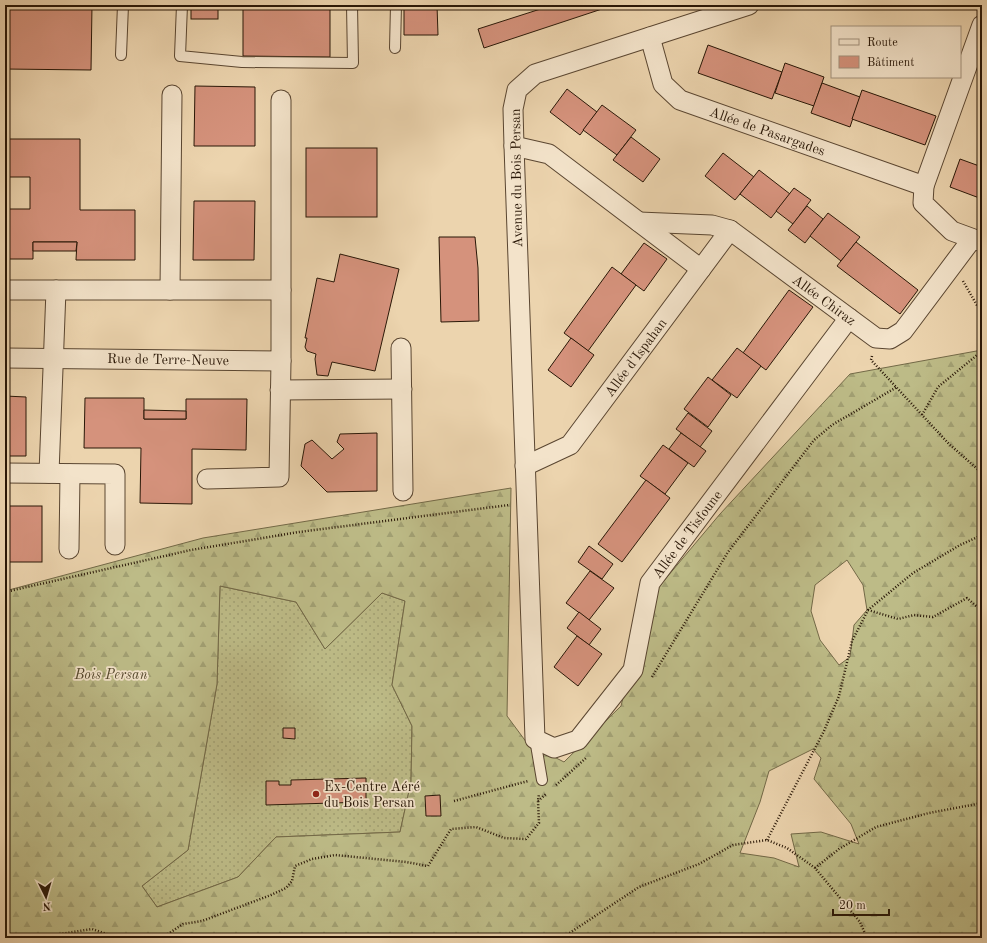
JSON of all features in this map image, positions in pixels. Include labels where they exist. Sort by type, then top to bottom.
[{"type":"street","name":"Avenue du Bois Persan","points":[[525,466],[513,110],[517,90],[535,74],[749,5]]},
{"type":"street","points":[[876,338],[890,339],[902,331],[953,265],[977,241],[952,231],[923,203],[924,186],[982,25]]},
{"type":"street","name":"Allée de Pasargades","points":[[650,37],[663,84],[680,100],[924,186]]},
{"type":"street","points":[[170,290],[172,96]]},
{"type":"street","points":[[207,479],[279,477],[281,361],[281,100]]},
{"type":"street","points":[[514,146],[549,154],[701,269]]},
{"type":"street","name":"Allée Chiraz","points":[[639,222],[712,225],[730,230],[876,338]]},
{"type":"street","name":"Allée d'Ispahan","points":[[525,466],[570,445],[730,230]]},
{"type":"street","points":[[5,290],[281,290]]},
{"type":"street","points":[[49,474],[56,290]]},
{"type":"street","name":"Allée de Tisfoune","points":[[535,739],[554,748],[578,740],[633,670],[650,583],[849,318]]},
{"type":"street","points":[[401,348],[403,491]]},
{"type":"street","name":"Rue de Terre-Neuve","points":[[5,358],[281,361]]},
{"type":"street","points":[[280,390],[402,389]]},
{"type":"street","points":[[525,466],[535,739]]},
{"type":"street","points":[[5,473],[115,474],[115,545]]},
{"type":"street","points":[[69,550],[70,474]]},
{"type":"lane","points":[[121,55],[123,5]]},
{"type":"lane","points":[[182,5],[180,56],[242,62],[353,63],[352,5]]},
{"type":"lane","points":[[395,48],[396,5]]},
{"type":"lane","points":[[535,739],[542,779]]},
{"type":"path","points":[[953,265],[982,314]]},
{"type":"path","points":[[876,338],[871,360],[949,444],[982,473]]},
{"type":"path","points":[[922,415],[938,387],[982,351]]},
{"type":"path","points":[[648,682],[657,670],[728,552],[814,440],[832,425],[897,387]]},
{"type":"path","points":[[5,592],[191,550],[299,532],[526,503]]},
{"type":"path","points":[[767,840],[824,731],[839,696],[852,641],[868,610],[913,573],[960,545],[982,535]]},
{"type":"path","points":[[868,610],[898,619],[914,614],[933,617],[967,598],[982,611]]},
{"type":"path","points":[[554,786],[587,757]]},
{"type":"path","points":[[146,938],[168,934],[183,924],[202,922],[286,888],[292,881],[296,866],[312,859],[334,855],[406,862],[428,866],[451,829],[476,827],[504,838],[526,839],[539,823],[538,801],[542,779],[454,801]]},
{"type":"path","points":[[538,801],[549,791]]},
{"type":"path","points":[[815,868],[839,849],[876,827],[929,813],[982,803]]},
{"type":"path","points":[[562,938],[639,887],[699,864],[733,845],[767,840],[787,848],[815,868],[860,922],[867,938]]},
{"type":"path","points":[[56,938],[60,934],[92,929],[118,938]]},
{"type":"green space","name":"Bois Persan","points":[[982,350],[982,938],[5,938],[5,591],[203,538],[511,488],[507,716],[527,743],[564,762],[621,706],[646,602],[720,514],[850,374]],"holes":[[[847,560],[863,585],[867,610],[854,625],[850,657],[839,665],[820,640],[811,611],[815,585]],[[220,586],[296,602],[325,649],[382,593],[405,601],[392,685],[412,726],[411,782],[400,832],[276,837],[238,877],[157,907],[142,886],[188,850],[217,684]],[[813,749],[821,758],[814,779],[851,824],[859,844],[821,832],[791,834],[799,867],[774,858],[740,853],[760,802],[769,771]]]},
{"type":"green space","points":[[220,586],[296,602],[325,649],[382,593],[405,601],[392,685],[412,726],[411,782],[400,832],[276,837],[238,877],[157,907],[142,886],[188,850],[217,684]]},
{"type":"building","points":[[5,5],[92,5],[91,70],[5,69]]},
{"type":"building","points":[[191,5],[218,5],[218,19],[191,19]]},
{"type":"building","points":[[243,5],[330,5],[330,57],[243,56]]},
{"type":"building","points":[[404,5],[437,5],[438,35],[404,35]]},
{"type":"building","points":[[553,5],[614,5],[484,48],[478,29]]},
{"type":"building","points":[[708,45],[782,72],[772,99],[698,73]]},
{"type":"building","points":[[785,63],[824,77],[814,106],[775,93]]},
{"type":"building","points":[[822,83],[860,97],[850,127],[811,113]]},
{"type":"building","points":[[195,86],[255,87],[255,146],[194,146]]},
{"type":"building","points":[[567,89],[597,112],[580,135],[550,112]]},
{"type":"building","points":[[862,90],[936,116],[925,145],[852,119]]},
{"type":"building","points":[[602,105],[636,130],[617,155],[583,130]]},
{"type":"building","points":[[631,137],[660,159],[643,182],[613,160]]},
{"type":"building","points":[[5,139],[80,139],[80,210],[135,210],[135,260],[76,260],[77,242],[33,242],[33,259],[5,259],[5,209],[30,209],[30,177],[5,177]]},
{"type":"building","points":[[306,148],[377,148],[377,217],[306,217]]},
{"type":"building","points":[[723,153],[754,177],[735,200],[705,176]]},
{"type":"building","points":[[960,159],[982,167],[982,199],[950,187]]},
{"type":"building","points":[[759,170],[790,194],[771,218],[740,194]]},
{"type":"building","points":[[794,188],[811,200],[793,224],[776,211]]},
{"type":"building","points":[[194,201],[255,201],[254,260],[193,260]]},
{"type":"building","points":[[807,206],[823,219],[805,243],[788,230]]},
{"type":"building","points":[[828,213],[860,237],[841,261],[810,236]]},
{"type":"building","points":[[439,237],[475,237],[478,268],[479,321],[441,322]]},
{"type":"building","points":[[33,242],[77,242],[76,251],[33,251]]},
{"type":"building","points":[[856,242],[918,290],[900,314],[837,266]]},
{"type":"building","points":[[644,243],[667,259],[644,291],[621,274]]},
{"type":"building","points":[[340,254],[399,269],[375,371],[332,362],[328,376],[317,375],[315,359],[316,354],[307,351],[305,347],[307,338],[305,338],[317,278],[334,282]]},
{"type":"building","points":[[612,267],[636,285],[588,351],[564,333]]},
{"type":"building","points":[[789,290],[813,307],[766,370],[743,353]]},
{"type":"building","points":[[571,338],[594,355],[571,387],[548,370]]},
{"type":"building","points":[[737,348],[761,366],[737,398],[712,380]]},
{"type":"building","points":[[708,377],[731,395],[708,427],[684,409]]},
{"type":"building","points":[[5,396],[26,397],[26,456],[5,456]]},
{"type":"building","points":[[85,398],[144,398],[144,419],[186,419],[186,399],[247,399],[246,450],[192,449],[192,504],[140,503],[141,448],[84,448]]},
{"type":"building","points":[[144,410],[186,411],[186,419],[144,419]]},
{"type":"building","points":[[688,413],[712,431],[700,447],[676,429]]},
{"type":"building","points":[[377,433],[377,491],[327,492],[301,466],[305,444],[312,440],[332,459],[344,449],[337,442],[340,434]]},
{"type":"building","points":[[681,433],[706,451],[694,467],[669,449]]},
{"type":"building","points":[[663,445],[688,463],[665,494],[640,476]]},
{"type":"building","points":[[646,480],[670,498],[622,562],[598,544]]},
{"type":"building","points":[[5,506],[42,506],[42,562],[5,562]]},
{"type":"building","points":[[589,546],[613,564],[602,579],[578,562]]},
{"type":"building","points":[[590,571],[614,588],[589,620],[566,603]]},
{"type":"building","points":[[579,612],[601,629],[589,645],[567,628]]},
{"type":"building","points":[[577,636],[602,654],[578,686],[554,667]]},
{"type":"building","points":[[283,728],[295,728],[295,739],[283,738]]},
{"type":"building","name":"Ex-Centre Aéré du Bois Persan","points":[[366,778],[366,802],[266,805],[266,781],[279,781],[279,785],[291,785],[291,780]]},
{"type":"building","points":[[440,795],[441,816],[426,816],[425,796]]},
{"type":"place","name":"Ex-Centre Aéré du Bois Persan","points":[[316,794]]}]
